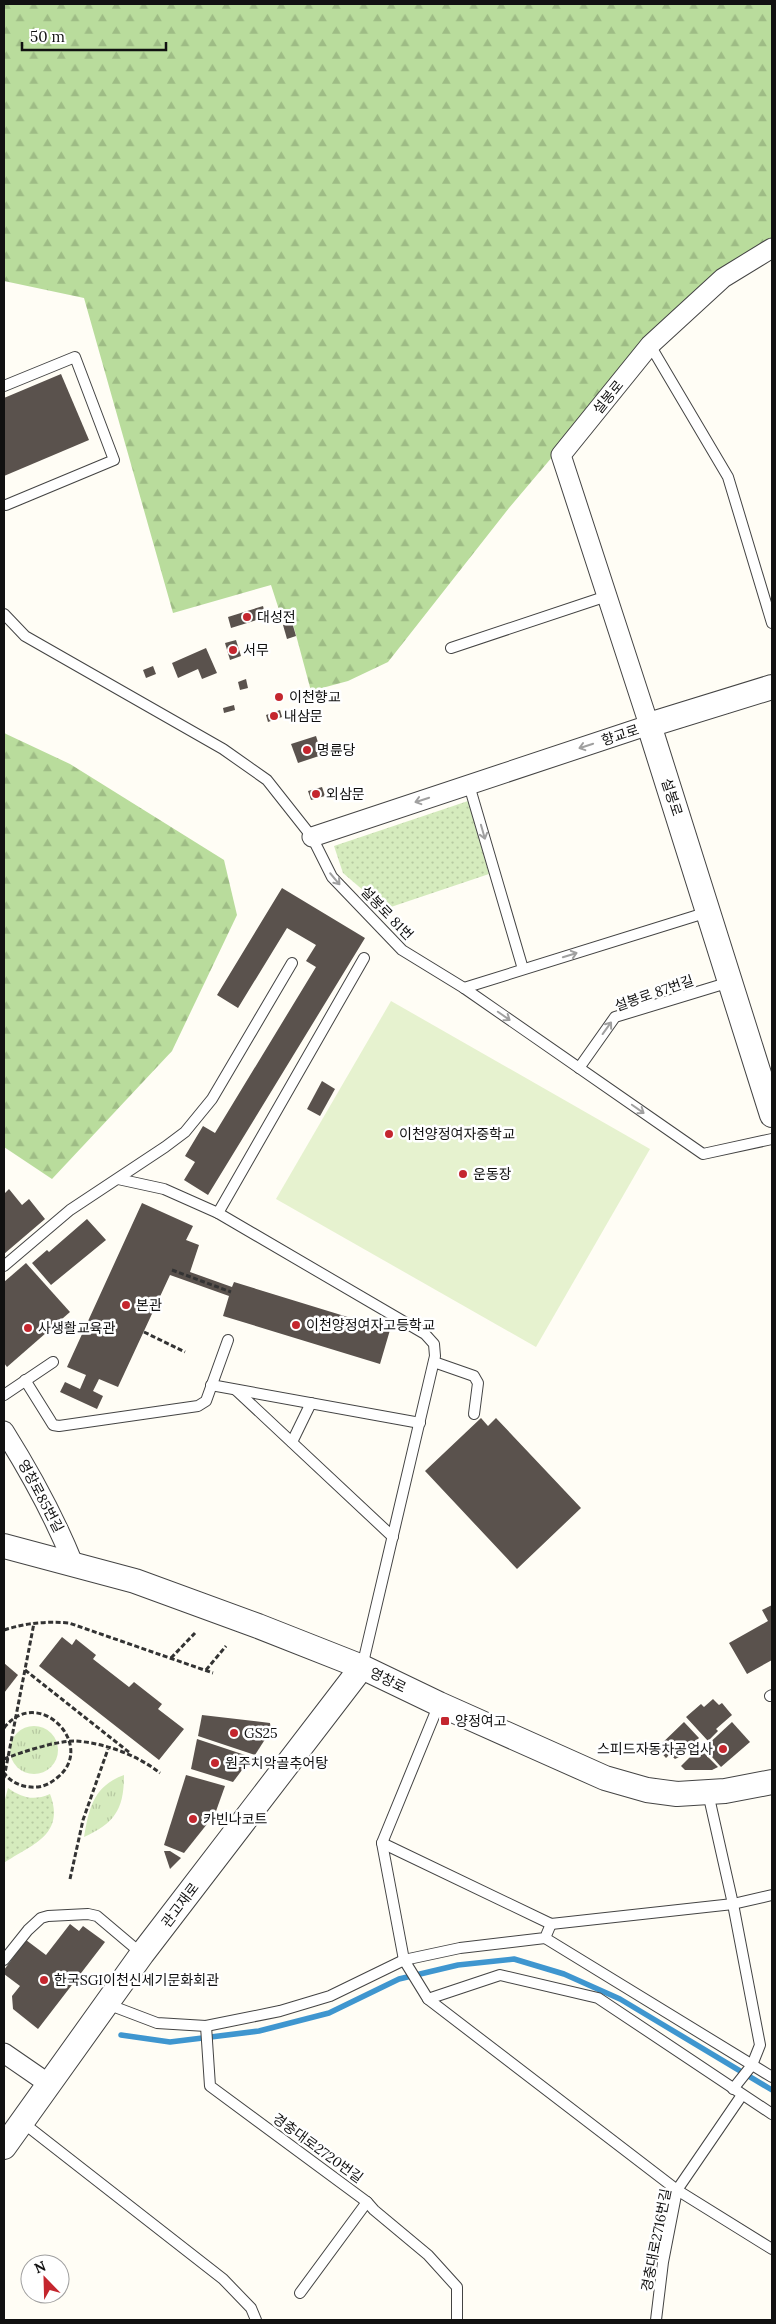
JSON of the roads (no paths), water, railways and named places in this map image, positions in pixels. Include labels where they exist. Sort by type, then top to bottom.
[{"type":"street","name":"설봉로","points":[[772,248],[724,278],[650,345],[560,455],[649,725],[772,1115]]},
{"type":"street","name":"향교로","points":[[312,837],[772,686]]},
{"type":"street","name":"영창로85번길","points":[[4,1431],[32,1474],[56,1522],[73,1563]]},
{"type":"street","name":"영창로","points":[[4,1546],[73,1563],[153,1587],[258,1626],[362,1667],[438,1704],[605,1778],[677,1794],[708,1793],[772,1782]]},
{"type":"street","name":"관고재로","points":[[4,2147],[142,1954],[362,1667]]},
{"type":"street","points":[[4,2053],[49,2084]]},
{"type":"lane","points":[[650,345],[728,477],[772,623]]},
{"type":"lane","points":[[4,386],[75,357],[114,460],[6,505]]},
{"type":"lane","points":[[452,648],[607,596]]},
{"type":"lane","name":"설봉로 81번","points":[[4,614],[25,636],[224,749],[267,780],[312,837],[332,877],[402,950],[464,988],[703,1154],[772,1138]]},
{"type":"lane","points":[[469,785],[523,969]]},
{"type":"lane","points":[[464,988],[708,912]]},
{"type":"lane","points":[[218,1213],[364,958]]},
{"type":"lane","points":[[4,1266],[70,1210],[185,1132],[201,1114],[292,963]]},
{"type":"lane","name":"설봉로 87번길","points":[[578,1068],[615,1018],[730,982]]},
{"type":"lane","points":[[118,1179],[164,1189],[218,1213],[425,1334],[436,1350],[362,1667]]},
{"type":"lane","points":[[25,1380],[53,1425],[59,1426],[198,1406],[206,1400],[228,1340]]},
{"type":"lane","points":[[4,1394],[54,1362]]},
{"type":"lane","points":[[434,1362],[474,1376],[478,1383],[474,1414]]},
{"type":"lane","points":[[211,1385],[420,1423]]},
{"type":"lane","points":[[236,1390],[393,1537]]},
{"type":"lane","points":[[292,1442],[311,1403]]},
{"type":"lane","points":[[438,1704],[382,1843],[406,1964],[428,1999],[677,2190],[772,2249]]},
{"type":"lane","points":[[708,1793],[733,1904],[760,2045],[751,2066],[733,2089]]},
{"type":"lane","points":[[382,1843],[551,1924],[733,1904],[772,1895]]},
{"type":"lane","points":[[4,1960],[35,1922],[48,1916],[88,1914],[97,1916],[142,1954]]},
{"type":"lane","points":[[545,1938],[551,1924]]},
{"type":"lane","points":[[107,2004],[157,2023],[206,2029],[280,2011],[330,1996],[406,1964],[460,1948],[545,1938],[751,2066],[772,2077]]},
{"type":"lane","points":[[428,1999],[500,1975],[598,1998],[772,2114]]},
{"type":"lane","name":"경충대로2720번길","points":[[206,2029],[210,2086],[367,2202],[300,2292]]},
{"type":"lane","name":"경충대로2716번길","points":[[656,2320],[663,2262],[677,2190],[742,2095]]},
{"type":"lane","points":[[22,2122],[224,2279],[250,2308],[256,2320]]},
{"type":"lane","points":[[367,2202],[428,2255],[458,2287],[457,2320]]},
{"type":"waterway","points":[[121,2035],[170,2042],[259,2031],[329,2013],[399,1979],[458,1965],[514,1959],[564,1974],[620,1999],[772,2090]]},
{"type":"place","name":"대성전","points":[[247,617]]},
{"type":"place","name":"서무","points":[[233,650]]},
{"type":"place","name":"이천향교","points":[[279,697]]},
{"type":"place","name":"내삼문","points":[[274,716]]},
{"type":"place","name":"명륜당","points":[[307,750]]},
{"type":"place","name":"외삼문","points":[[316,794]]},
{"type":"place","name":"이천양정여자중학교","points":[[389,1134]]},
{"type":"place","name":"운동장","points":[[463,1174]]},
{"type":"place","name":"본관","points":[[126,1305]]},
{"type":"place","name":"이천양정여자고등학교","points":[[296,1325]]},
{"type":"place","name":"사생활교육관","points":[[28,1328]]},
{"type":"place","name":"양정여고","points":[[445,1721]]},
{"type":"place","name":"GS25","points":[[234,1733]]},
{"type":"place","name":"스피드자동차공업사","points":[[723,1749]]},
{"type":"place","name":"원주치악골추어탕","points":[[215,1763]]},
{"type":"place","name":"카빈나코트","points":[[193,1819]]},
{"type":"place","name":"한국SGI이천신세기문화회관","points":[[44,1980]]}]
